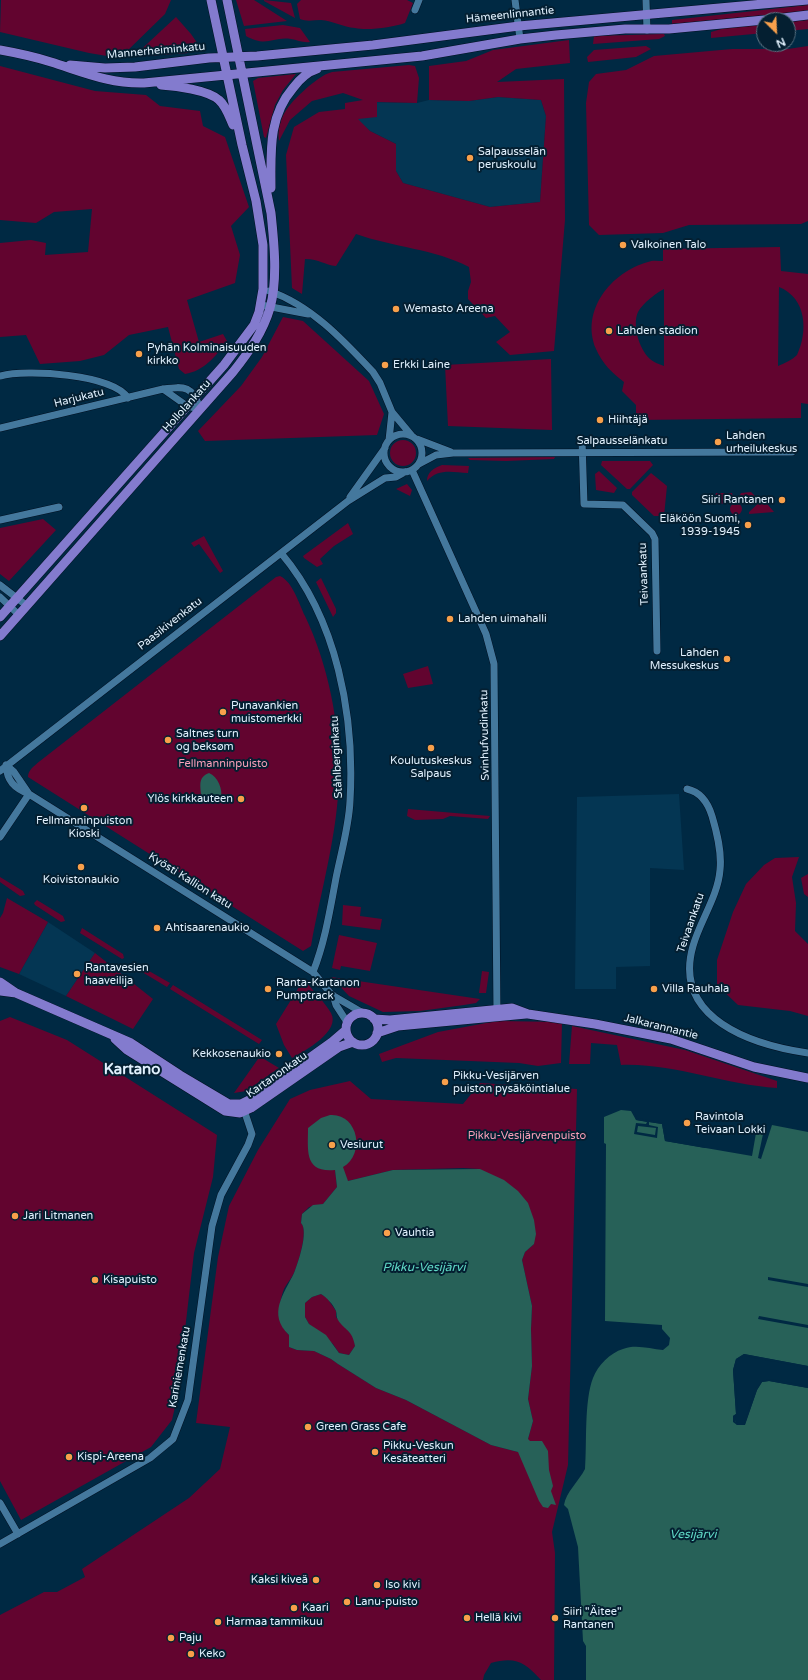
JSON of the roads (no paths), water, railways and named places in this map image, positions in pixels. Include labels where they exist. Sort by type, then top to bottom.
[{"type":"main road","name":"Hollolankatu","points":[[0,618],[241,344],[254,325],[261,305],[263,289],[261,223],[210,0]]},
{"type":"main road","name":"Hollolankatu","points":[[0,636],[233,372],[251,349],[270,308],[273,292],[274,247],[271,213],[240,57],[227,0]]},
{"type":"main road","name":"Hämeenlinnantie","points":[[240,57],[373,45],[519,26],[808,0]]},
{"type":"main road","points":[[796,17],[808,16]]},
{"type":"main road","points":[[226,74],[243,74],[422,56],[520,39],[625,29],[647,30],[756,21]]},
{"type":"main road","name":"Mannerheiminkatu","points":[[0,50],[51,62],[103,79],[130,83],[144,83],[226,74]]},
{"type":"main road","name":"Mannerheiminkatu","points":[[51,62],[105,68],[135,67],[240,57]]},
{"type":"main road","points":[[271,213],[272,130],[277,114],[283,101],[298,82],[315,69],[328,66]]},
{"type":"main road","points":[[144,83],[187,88],[216,97],[227,111],[242,145]]},
{"type":"main road","name":"Kartanonkatu","points":[[0,982],[16,993],[131,1043],[180,1075],[229,1104],[243,1108]]},
{"type":"main road","name":"Kartanonkatu","points":[[0,991],[16,993]]},
{"type":"main road","name":"Jalkarannantie","points":[[377,1033],[398,1026],[497,1013],[512,1008],[528,1014],[595,1024],[671,1039],[754,1067],[808,1078]]},
{"type":"main road","points":[[363,1013],[374,1018],[378,1028],[377,1033],[368,1043],[358,1044],[353,1042],[348,1037],[347,1026],[354,1015],[363,1013]]},
{"type":"main road","name":"Jalkarannantie","points":[[374,1018],[390,1020],[497,1013]]},
{"type":"main road","name":"Kartanonkatu","points":[[243,1108],[255,1097],[332,1042],[347,1026]]},
{"type":"main road","name":"Kartanonkatu","points":[[112,1036],[127,1050],[221,1108],[230,1112],[243,1108],[340,1046],[353,1042]]},
{"type":"street","points":[[415,10],[418,0]]},
{"type":"street","points":[[515,0],[520,39]]},
{"type":"street","points":[[646,0],[647,30]]},
{"type":"street","points":[[263,289],[286,298],[313,315],[373,372],[380,383],[392,412],[414,437],[422,451],[419,464],[409,471],[400,472],[391,467],[385,459],[385,448],[390,440],[400,434],[414,437]]},
{"type":"street","points":[[261,305],[270,308],[313,315]]},
{"type":"street","points":[[0,376],[11,373],[42,372],[69,376],[112,385],[125,393],[128,398]]},
{"type":"street","name":"Harjukatu","points":[[0,428],[163,389],[181,387],[187,389],[196,396]]},
{"type":"street","points":[[163,389],[187,406],[200,409]]},
{"type":"street","points":[[196,396],[200,409]]},
{"type":"street","points":[[390,440],[392,412]]},
{"type":"street","name":"Salpausselänkatu","points":[[414,437],[453,452]]},
{"type":"street","points":[[582,440],[582,452]]},
{"type":"street","name":"Paasikivenkatu","points":[[348,501],[385,448]]},
{"type":"street","name":"Salpausselänkatu","points":[[419,464],[436,456],[453,452],[792,452]]},
{"type":"street","name":"Teivaankatu","points":[[582,452],[584,504],[623,505],[652,533],[655,539],[657,651]]},
{"type":"street","name":"Paasikivenkatu","points":[[0,771],[3,765],[348,501],[385,478],[396,477],[409,471]]},
{"type":"street","name":"Svinhufvudinkatu","points":[[409,471],[486,634],[494,664],[497,1013]]},
{"type":"street","points":[[0,520],[59,507]]},
{"type":"street","name":"Ståhlberginkatu","points":[[281,553],[300,579],[332,647],[345,701],[348,735],[350,802],[327,927],[320,955],[313,972]]},
{"type":"street","points":[[0,585],[26,605]]},
{"type":"street","points":[[0,597],[18,614]]},
{"type":"street","name":"Kyösti Kallion katu","points":[[3,765],[6,774],[17,789],[29,794],[313,972],[332,994],[363,1013]]},
{"type":"street","name":"Teivaankatu","points":[[687,789],[695,790],[702,796],[710,812],[716,832],[720,869],[717,884],[689,961],[692,985],[698,1001],[711,1016],[725,1027],[753,1040],[808,1053]]},
{"type":"street","points":[[0,837],[29,794]]},
{"type":"street","name":"Kyösti Kallion katu","points":[[332,994],[347,1026]]},
{"type":"street","name":"Kariniemenkatu","points":[[0,1544],[150,1458],[173,1439],[188,1400],[212,1226],[221,1196],[248,1145],[252,1134],[243,1108]]},
{"type":"street","points":[[0,1503],[18,1534]]},
{"type":"water","points":[[209,773],[215,777],[220,787],[221,799],[215,801],[210,801],[201,794],[201,781],[203,776]]},
{"type":"water","name":"Vesijärvi","points":[[621,1110],[631,1111],[636,1120],[662,1124],[665,1141],[752,1156],[756,1133],[763,1134],[758,1158],[761,1159],[772,1125],[808,1132],[808,1366],[744,1354],[736,1359],[733,1370],[736,1414],[733,1416],[737,1425],[745,1424],[757,1390],[762,1382],[769,1381],[808,1388],[808,1680],[586,1680],[586,1646],[583,1641],[578,1547],[568,1509],[564,1505],[567,1496],[585,1469],[587,1410],[590,1387],[595,1373],[605,1360],[614,1353],[633,1347],[663,1350],[669,1345],[670,1338],[662,1329],[662,1325],[605,1321],[606,1144],[604,1143],[604,1117]]},
{"type":"water","name":"Pikku-Vesijärvi","points":[[330,1115],[340,1116],[347,1120],[356,1135],[355,1153],[350,1161],[343,1167],[348,1181],[393,1170],[480,1169],[504,1180],[518,1191],[528,1203],[534,1220],[536,1234],[534,1244],[525,1252],[522,1260],[532,1306],[532,1366],[528,1399],[533,1421],[528,1439],[530,1441],[542,1441],[548,1451],[549,1470],[553,1486],[551,1491],[556,1505],[551,1504],[548,1508],[543,1507],[518,1452],[491,1445],[406,1400],[376,1388],[331,1359],[314,1351],[297,1350],[289,1347],[289,1335],[282,1327],[278,1312],[282,1296],[294,1273],[302,1247],[304,1233],[301,1223],[302,1214],[313,1205],[323,1204],[337,1187],[335,1170],[318,1168],[313,1164],[308,1152],[308,1128],[321,1118]],"holes":[[[321,1294],[330,1301],[336,1311],[338,1320],[350,1333],[354,1340],[355,1346],[349,1355],[339,1353],[326,1335],[309,1324],[305,1317],[305,1303],[312,1297]]]},
{"type":"place","name":"Salpausselän peruskoulu","points":[[470,158]]},
{"type":"place","name":"Valkoinen Talo","points":[[623,245]]},
{"type":"place","name":"Wemasto Areena","points":[[396,309]]},
{"type":"place","name":"Lahden stadion","points":[[609,331]]},
{"type":"place","name":"Pyhän Kolminaisuuden kirkko","points":[[139,354]]},
{"type":"place","name":"Erkki Laine","points":[[385,365]]},
{"type":"place","name":"Hiihtäjä","points":[[600,420]]},
{"type":"place","name":"Lahden urheilukeskus","points":[[718,442]]},
{"type":"place","name":"Siiri Rantanen","points":[[782,500]]},
{"type":"place","name":"Eläköön Suomi, 1939-1945","points":[[748,525]]},
{"type":"place","name":"Lahden uimahalli","points":[[450,619]]},
{"type":"place","name":"Lahden Messukeskus","points":[[727,659]]},
{"type":"place","name":"Punavankien muistomerkki","points":[[223,712]]},
{"type":"place","name":"Saltnes turn og beksøm","points":[[168,740]]},
{"type":"place","name":"Koulutuskeskus Salpaus","points":[[431,748]]},
{"type":"place","name":"Ylös kirkkauteen","points":[[241,799]]},
{"type":"place","name":"Fellmanninpuiston Kioski","points":[[84,808]]},
{"type":"place","name":"Koivistonaukio","points":[[81,867]]},
{"type":"place","name":"Ahtisaarenaukio","points":[[157,928]]},
{"type":"place","name":"Rantavesien haaveilija","points":[[77,974]]},
{"type":"place","name":"Ranta-Kartanon Pumptrack","points":[[268,989]]},
{"type":"place","name":"Villa Rauhala","points":[[654,989]]},
{"type":"place","name":"Kekkosenaukio","points":[[279,1054]]},
{"type":"place","name":"Pikku-Vesijärven puiston pysäköintialue","points":[[445,1082]]},
{"type":"place","name":"Ravintola Teivaan Lokki","points":[[687,1123]]},
{"type":"place","name":"Vesiurut","points":[[332,1145]]},
{"type":"place","name":"Jari Litmanen","points":[[15,1216]]},
{"type":"place","name":"Vauhtia","points":[[387,1233]]},
{"type":"place","name":"Kisapuisto","points":[[95,1280]]},
{"type":"place","name":"Green Grass Cafe","points":[[308,1427]]},
{"type":"place","name":"Pikku-Veskun Kesäteatteri","points":[[375,1452]]},
{"type":"place","name":"Kispi-Areena","points":[[69,1457]]},
{"type":"place","name":"Kaksi kiveä","points":[[316,1580]]},
{"type":"place","name":"Iso kivi","points":[[377,1585]]},
{"type":"place","name":"Lanu-puisto","points":[[347,1602]]},
{"type":"place","name":"Kaari","points":[[294,1608]]},
{"type":"place","name":"Hellä kivi","points":[[467,1618]]},
{"type":"place","name":"Siiri \"Äitee\" Rantanen","points":[[555,1618]]},
{"type":"place","name":"Harmaa tammikuu","points":[[218,1622]]},
{"type":"place","name":"Paju","points":[[171,1638]]},
{"type":"place","name":"Keko","points":[[191,1654]]},
{"type":"district","name":"Kartano","points":[[132,1070]]},
{"type":"park label","name":"Fellmanninpuisto","points":[[223,764]]},
{"type":"park label","name":"Pikku-Vesijärvenpuisto","points":[[527,1136]]}]
